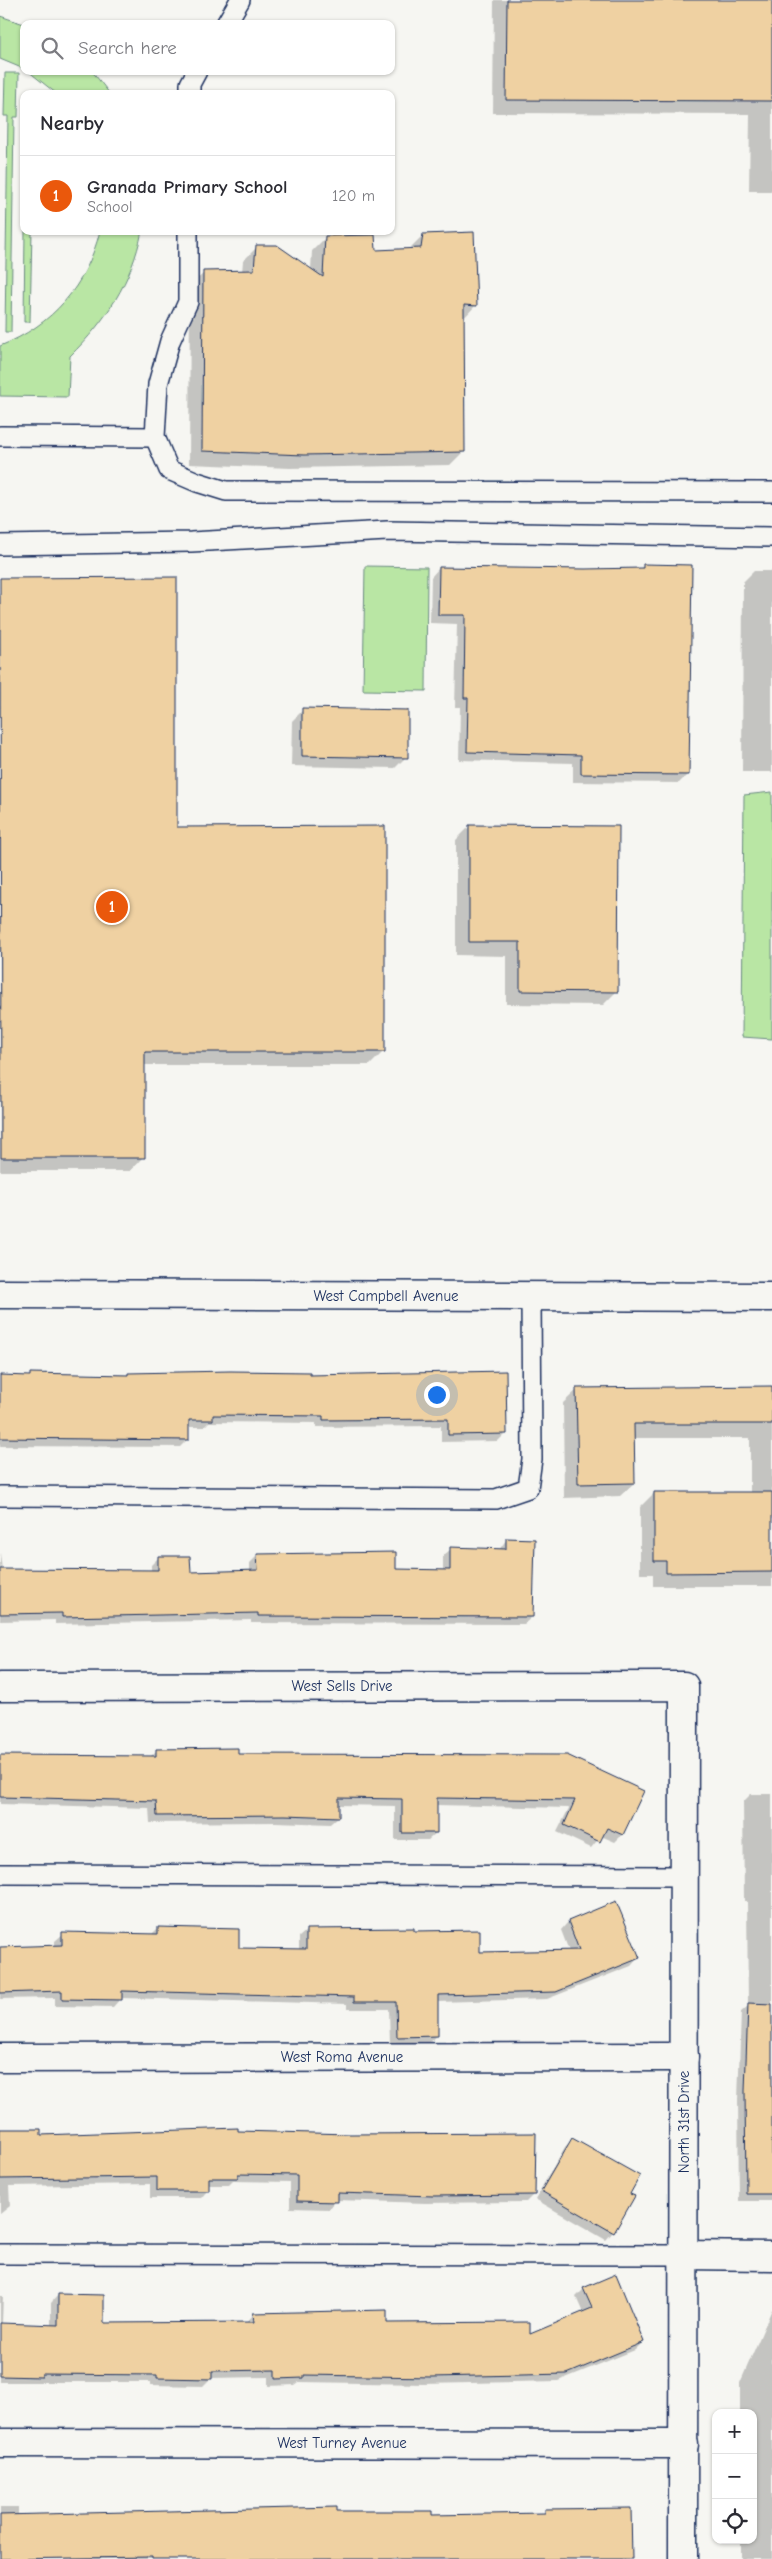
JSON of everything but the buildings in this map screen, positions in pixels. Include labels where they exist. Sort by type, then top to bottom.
[{"type":"street","name":"West Campbell Avenue","points":[[0,1294],[772,1297]]},
{"type":"street","name":"West Sells Drive","points":[[0,1686],[684,1686]]},
{"type":"street","name":"North 31st Drive","points":[[683,2559],[684,1686]]},
{"type":"street","name":"West Roma Avenue","points":[[0,2058],[684,2057]]},
{"type":"street","points":[[683,2255],[772,2256]]},
{"type":"street","name":"West Turney Avenue","points":[[0,2443],[684,2444]]},
{"type":"lane","points":[[228,20],[240,0]]},
{"type":"lane","points":[[190,90],[190,84],[195,75]]},
{"type":"lane","points":[[188,235],[188,302],[170,341],[158,384],[155,437],[170,470],[197,482],[226,492],[772,492]]},
{"type":"lane","points":[[0,436],[155,437]]},
{"type":"lane","points":[[0,545],[191,542],[387,531],[772,537]]},
{"type":"lane","points":[[0,1496],[496,1499],[528,1488],[532,1459],[531,1296]]},
{"type":"lane","points":[[0,1874],[684,1876]]},
{"type":"lane","points":[[0,2254],[683,2255]]},
{"type":"green space","points":[[0,16],[20,23],[20,67],[0,59]]},
{"type":"green space","points":[[5,73],[19,73],[18,117],[14,117],[11,332],[5,332],[8,116],[4,116]]},
{"type":"green space","points":[[33,75],[95,75],[107,90],[52,90]]},
{"type":"green space","points":[[25,235],[32,235],[30,322],[24,322]]},
{"type":"green space","points":[[99,235],[141,235],[132,267],[116,299],[95,329],[70,356],[68,397],[0,396],[0,346],[36,327],[65,301],[86,269]]},
{"type":"green space","points":[[365,566],[427,567],[426,691],[363,690]]},
{"type":"green space","points":[[772,792],[772,1039],[742,1037],[744,795]]},
{"type":"place","name":"Granada Primary School","points":[[112,907]]}]
